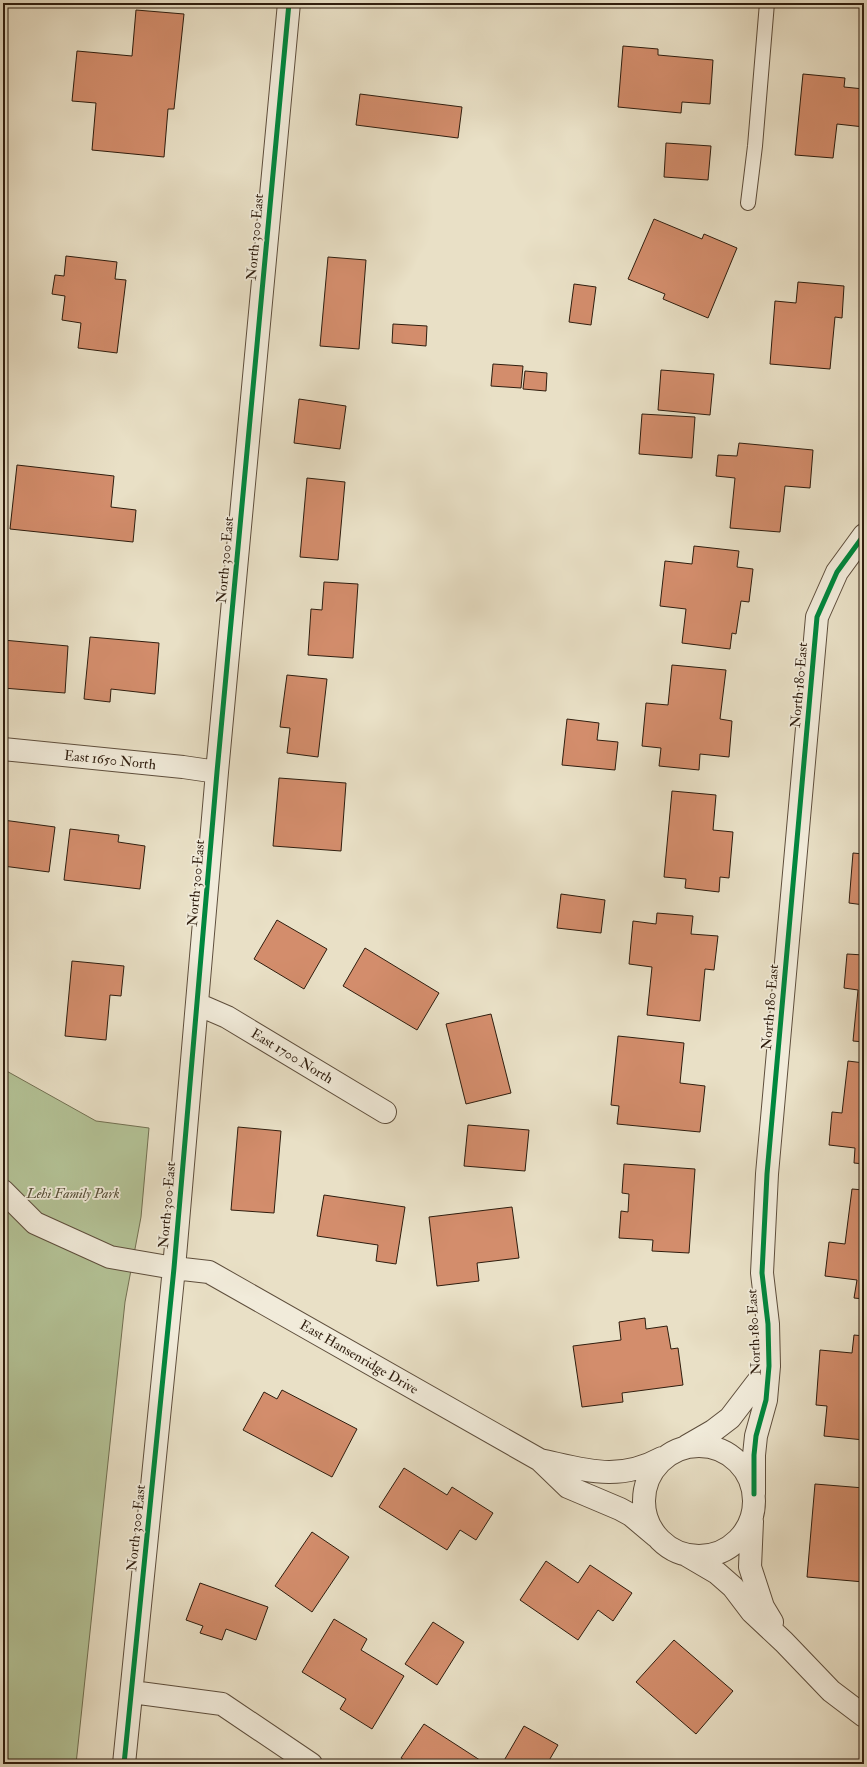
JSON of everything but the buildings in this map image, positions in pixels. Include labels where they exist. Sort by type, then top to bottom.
[{"type":"street","name":"North 300 East","points":[[124,1764],[174,1268],[217,772],[289,3]]},
{"type":"street","name":"North 180 East","points":[[754,1494],[754,1455],[756,1436],[766,1400],[769,1366],[768,1324],[762,1274],[767,1174],[817,617],[837,572],[864,535]]},
{"type":"street","name":"East 1650 North","points":[[3,749],[183,767],[217,772]]},
{"type":"street","name":"East 1700 North","points":[[197,1004],[227,1017],[385,1112]]},
{"type":"street","name":"East Hansenridge Drive","points":[[3,1191],[35,1223],[110,1257],[174,1268],[209,1272],[540,1460],[568,1487],[631,1515],[656,1536]]},
{"type":"street","name":"North 180 East","points":[[677,1450],[713,1431],[730,1418],[769,1366]]},
{"type":"street","points":[[752,1518],[748,1529],[740,1538],[721,1552],[697,1557],[686,1555],[674,1551],[664,1544],[649,1526],[645,1514],[644,1490],[654,1468],[662,1459],[677,1450],[695,1446],[707,1446],[718,1449],[739,1462],[746,1471],[754,1494],[750,1567],[763,1607],[784,1642]]},
{"type":"street","name":"East Hansenridge Drive","points":[[540,1460],[600,1472],[628,1471],[646,1467],[677,1450]]},
{"type":"street","points":[[686,1555],[717,1573],[733,1587],[752,1612],[784,1642],[831,1691],[864,1716]]},
{"type":"street","points":[[132,1692],[222,1704],[311,1764]]},
{"type":"lane","points":[[748,203],[755,146],[768,3]]},
{"type":"green space","name":"Lehi Family Park","points":[[3,1069],[96,1121],[149,1128],[141,1217],[125,1302],[76,1764],[3,1764]]},
{"type":"cycle path","points":[[124,1764],[174,1268],[217,772],[289,3]]},
{"type":"cycle path","points":[[754,1494],[754,1455],[756,1436],[766,1400],[769,1366],[768,1324],[762,1273],[767,1174],[817,617],[837,572],[864,535]]}]
